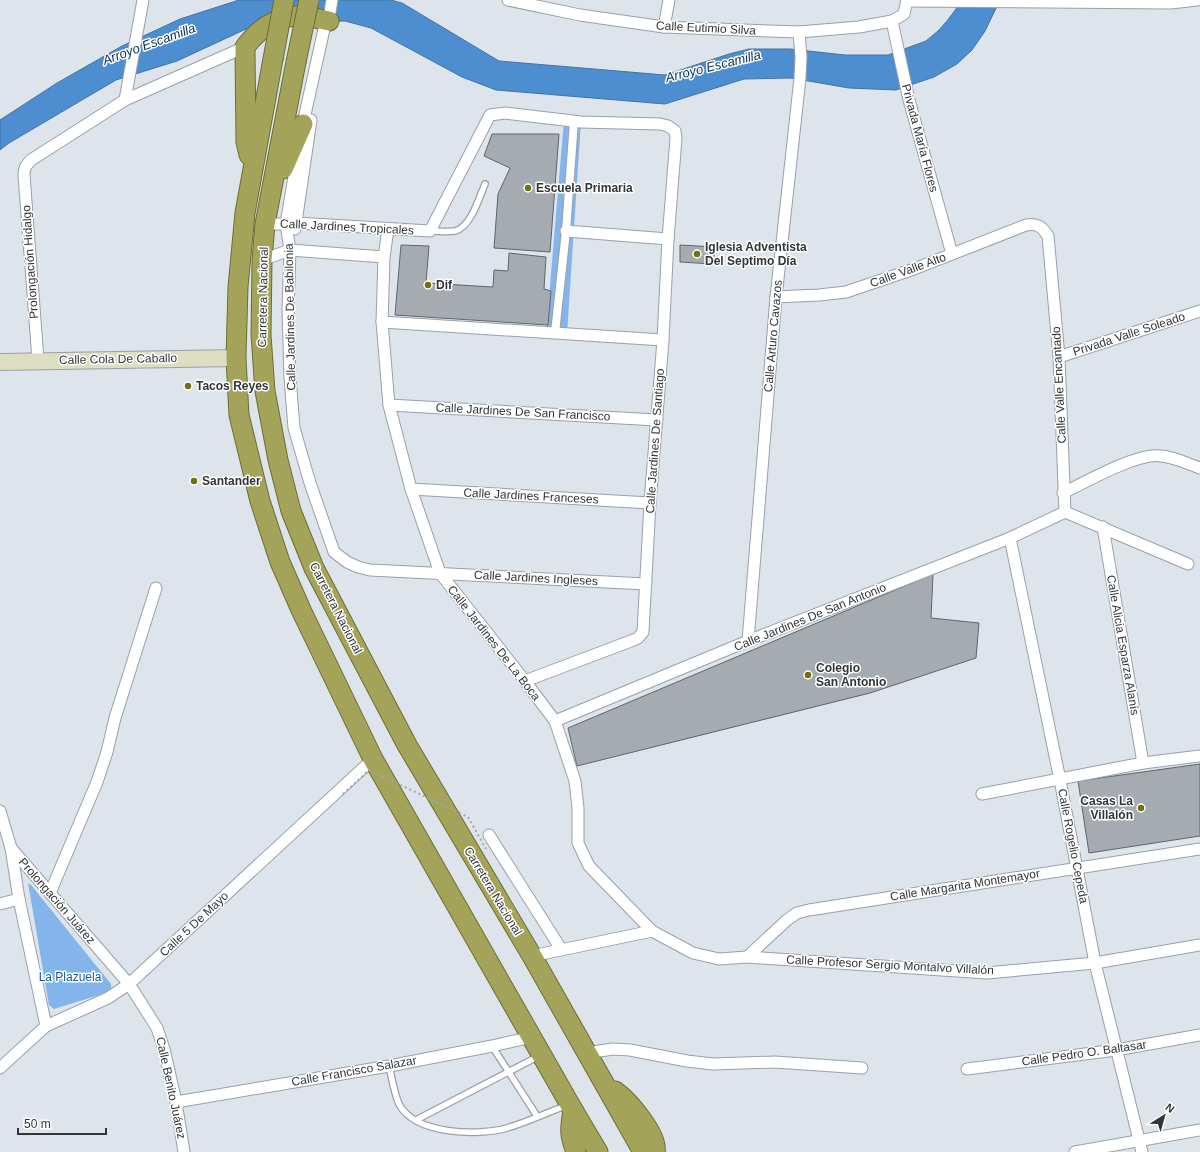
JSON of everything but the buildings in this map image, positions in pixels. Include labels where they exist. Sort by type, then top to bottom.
[{"type":"highway","name":"Carretera Nacional","points":[[284,0],[252,168],[245,213],[238,287],[236,358],[239,415],[260,501],[280,562],[302,612],[373,759],[598,1152]]},
{"type":"highway","name":"Carretera Nacional","points":[[308,0],[265,224],[262,260],[261,335],[265,391],[278,460],[291,511],[314,568],[407,745],[532,956],[586,1053],[644,1152]]},
{"type":"highway","points":[[252,168],[246,142],[245,47],[253,36],[264,28],[283,19],[295,16],[329,13]]},
{"type":"highway","points":[[270,198],[303,124]]},
{"type":"highway","points":[[604,1083],[622,1096],[636,1110],[651,1133],[656,1149],[655,1152]]},
{"type":"highway","points":[[572,1107],[571,1139],[576,1152]]},
{"type":"main road","name":"Calle Cola De Caballo","points":[[0,362],[38,360],[236,358]]},
{"type":"street","name":"Calle Eutimio Silva","points":[[508,0],[580,15],[664,27],[799,32],[859,27],[892,21],[904,14],[907,0]]},
{"type":"street","points":[[664,27],[669,0]]},
{"type":"street","points":[[907,0],[977,2],[1172,2],[1197,0]]},
{"type":"street","points":[[125,100],[142,4]]},
{"type":"street","points":[[291,223],[303,124],[329,13]]},
{"type":"street","points":[[291,223],[329,13]]},
{"type":"street","name":"Privada María Flores","points":[[892,21],[909,100],[952,254]]},
{"type":"street","name":"Calle Arturo Cavazos","points":[[748,641],[776,297],[800,78],[801,56],[799,32]]},
{"type":"street","points":[[125,100],[245,47]]},
{"type":"street","name":"Prolongación Hidalgo","points":[[38,360],[24,169],[26,164],[31,160],[125,100]]},
{"type":"street","points":[[430,231],[490,114],[505,113],[574,121],[566,232],[555,334]]},
{"type":"street","name":"Calle Jardines De Santiago","points":[[525,681],[638,638],[643,632],[644,626],[650,503],[663,340],[668,239],[676,138],[675,130],[668,126],[574,121]]},
{"type":"street","name":"Calle Jardines Tropicales","points":[[265,224],[291,223],[430,231]]},
{"type":"street","name":"Calle Jardines De Babilonia","points":[[291,223],[288,325],[294,428],[310,483],[334,552]]},
{"type":"street","name":"Calle Valle Alto","points":[[776,297],[846,292],[914,269],[1026,225],[1035,223]]},
{"type":"street","name":"Calle Valle Encantado","points":[[1035,223],[1042,227],[1048,236],[1059,358],[1063,493],[1065,512]]},
{"type":"street","name":"Calle Jardines De La Boca","points":[[388,228],[384,256],[382,322],[390,404],[411,489],[440,573],[555,721],[575,782],[578,808],[578,844],[589,866],[652,931],[693,953],[719,960],[747,957]]},
{"type":"street","points":[[566,232],[668,239]]},
{"type":"street","points":[[262,260],[290,250],[384,256]]},
{"type":"street","name":"Privada Valle Soleado","points":[[1059,358],[1200,310]]},
{"type":"street","points":[[382,322],[663,340]]},
{"type":"street","name":"Calle Jardines De San Francisco","points":[[390,404],[657,420]]},
{"type":"street","points":[[1063,493],[1136,459],[1150,455],[1173,458],[1200,468]]},
{"type":"street","name":"Calle Jardines Franceses","points":[[411,489],[650,503]]},
{"type":"street","points":[[1065,512],[1188,564]]},
{"type":"street","name":"Calle Jardines De San Antonio","points":[[555,721],[748,641],[1010,538],[1065,512]]},
{"type":"street","name":"Calle Alicia Esparza Alanís","points":[[1103,527],[1143,763]]},
{"type":"street","name":"Calle Rogelio Cepeda","points":[[1010,538],[1060,780],[1095,963],[1140,1147]]},
{"type":"street","name":"Calle Jardines Ingleses","points":[[334,552],[347,562],[370,570],[646,584]]},
{"type":"street","points":[[50,892],[97,782],[107,752],[115,718],[156,588]]},
{"type":"street","points":[[982,794],[1143,763],[1200,756]]},
{"type":"street","name":"Calle 5 De Mayo","points":[[0,1068],[46,1026],[108,998],[129,984],[373,759]]},
{"type":"street","name":"Prolongación Juárez","points":[[0,811],[11,848],[129,984]]},
{"type":"street","points":[[489,835],[561,949]]},
{"type":"street","points":[[11,848],[19,899],[46,1026]]},
{"type":"street","name":"Calle Margarita Montemayor","points":[[747,957],[787,920],[797,913],[809,910],[1200,849]]},
{"type":"street","points":[[0,904],[19,899]]},
{"type":"street","points":[[532,956],[652,931]]},
{"type":"street","name":"Calle Profesor Sergio Montalvo Villalón","points":[[747,957],[987,973],[1095,963],[1200,945]]},
{"type":"street","name":"Calle Benito Juárez","points":[[129,984],[157,1028],[164,1049],[176,1102],[184,1152]]},
{"type":"street","name":"Calle Pedro O. Baltasar","points":[[968,1069],[1116,1050],[1200,1035]]},
{"type":"street","name":"Calle Francisco Salazar","points":[[176,1102],[389,1066],[492,1046],[532,1036]]},
{"type":"street","points":[[586,1053],[613,1049],[630,1050],[687,1061],[713,1064],[775,1062],[862,1068]]},
{"type":"street","points":[[1075,1152],[1140,1147],[1200,1130]]},
{"type":"lane","points":[[430,231],[456,230],[463,226],[469,220],[485,184]]},
{"type":"lane","points":[[492,1046],[537,1116]]},
{"type":"lane","points":[[416,1120],[542,1054]]},
{"type":"lane","points":[[389,1066],[399,1104],[405,1112],[427,1126],[449,1131],[472,1132],[508,1128],[537,1116],[572,1107]]},
{"type":"path","points":[[343,794],[369,770],[468,817],[486,849]]},
{"type":"green space","points":[[564,120],[581,122],[567,334],[546,333]]},
{"type":"green space","name":"La Plazuela","points":[[28,883],[111,984],[109,992],[54,1009],[49,1005]]},
{"type":"water","name":"Arroyo Escamilla","points":[[239,0],[391,0],[402,3],[499,61],[665,75],[749,49],[790,49],[845,55],[888,55],[926,41],[947,21],[956,9],[960,0],[1000,0],[985,31],[972,50],[957,64],[934,77],[896,90],[849,88],[791,78],[744,79],[665,104],[496,90],[462,77],[371,28],[345,21],[259,23],[177,61],[116,80],[9,143],[0,150],[0,120],[57,83],[122,46],[180,19]]},
{"type":"place","name":"Escuela Primaria","points":[[528,188]]},
{"type":"place","name":"Iglesia Adventista Del Septimo Día","points":[[697,254]]},
{"type":"place","name":"Dif","points":[[428,285]]},
{"type":"place","name":"Tacos Reyes","points":[[188,386]]},
{"type":"place","name":"Santander","points":[[194,481]]},
{"type":"place","name":"Colegio San Antonio","points":[[808,675]]},
{"type":"place","name":"Casas La Villalón","points":[[1141,808]]}]
